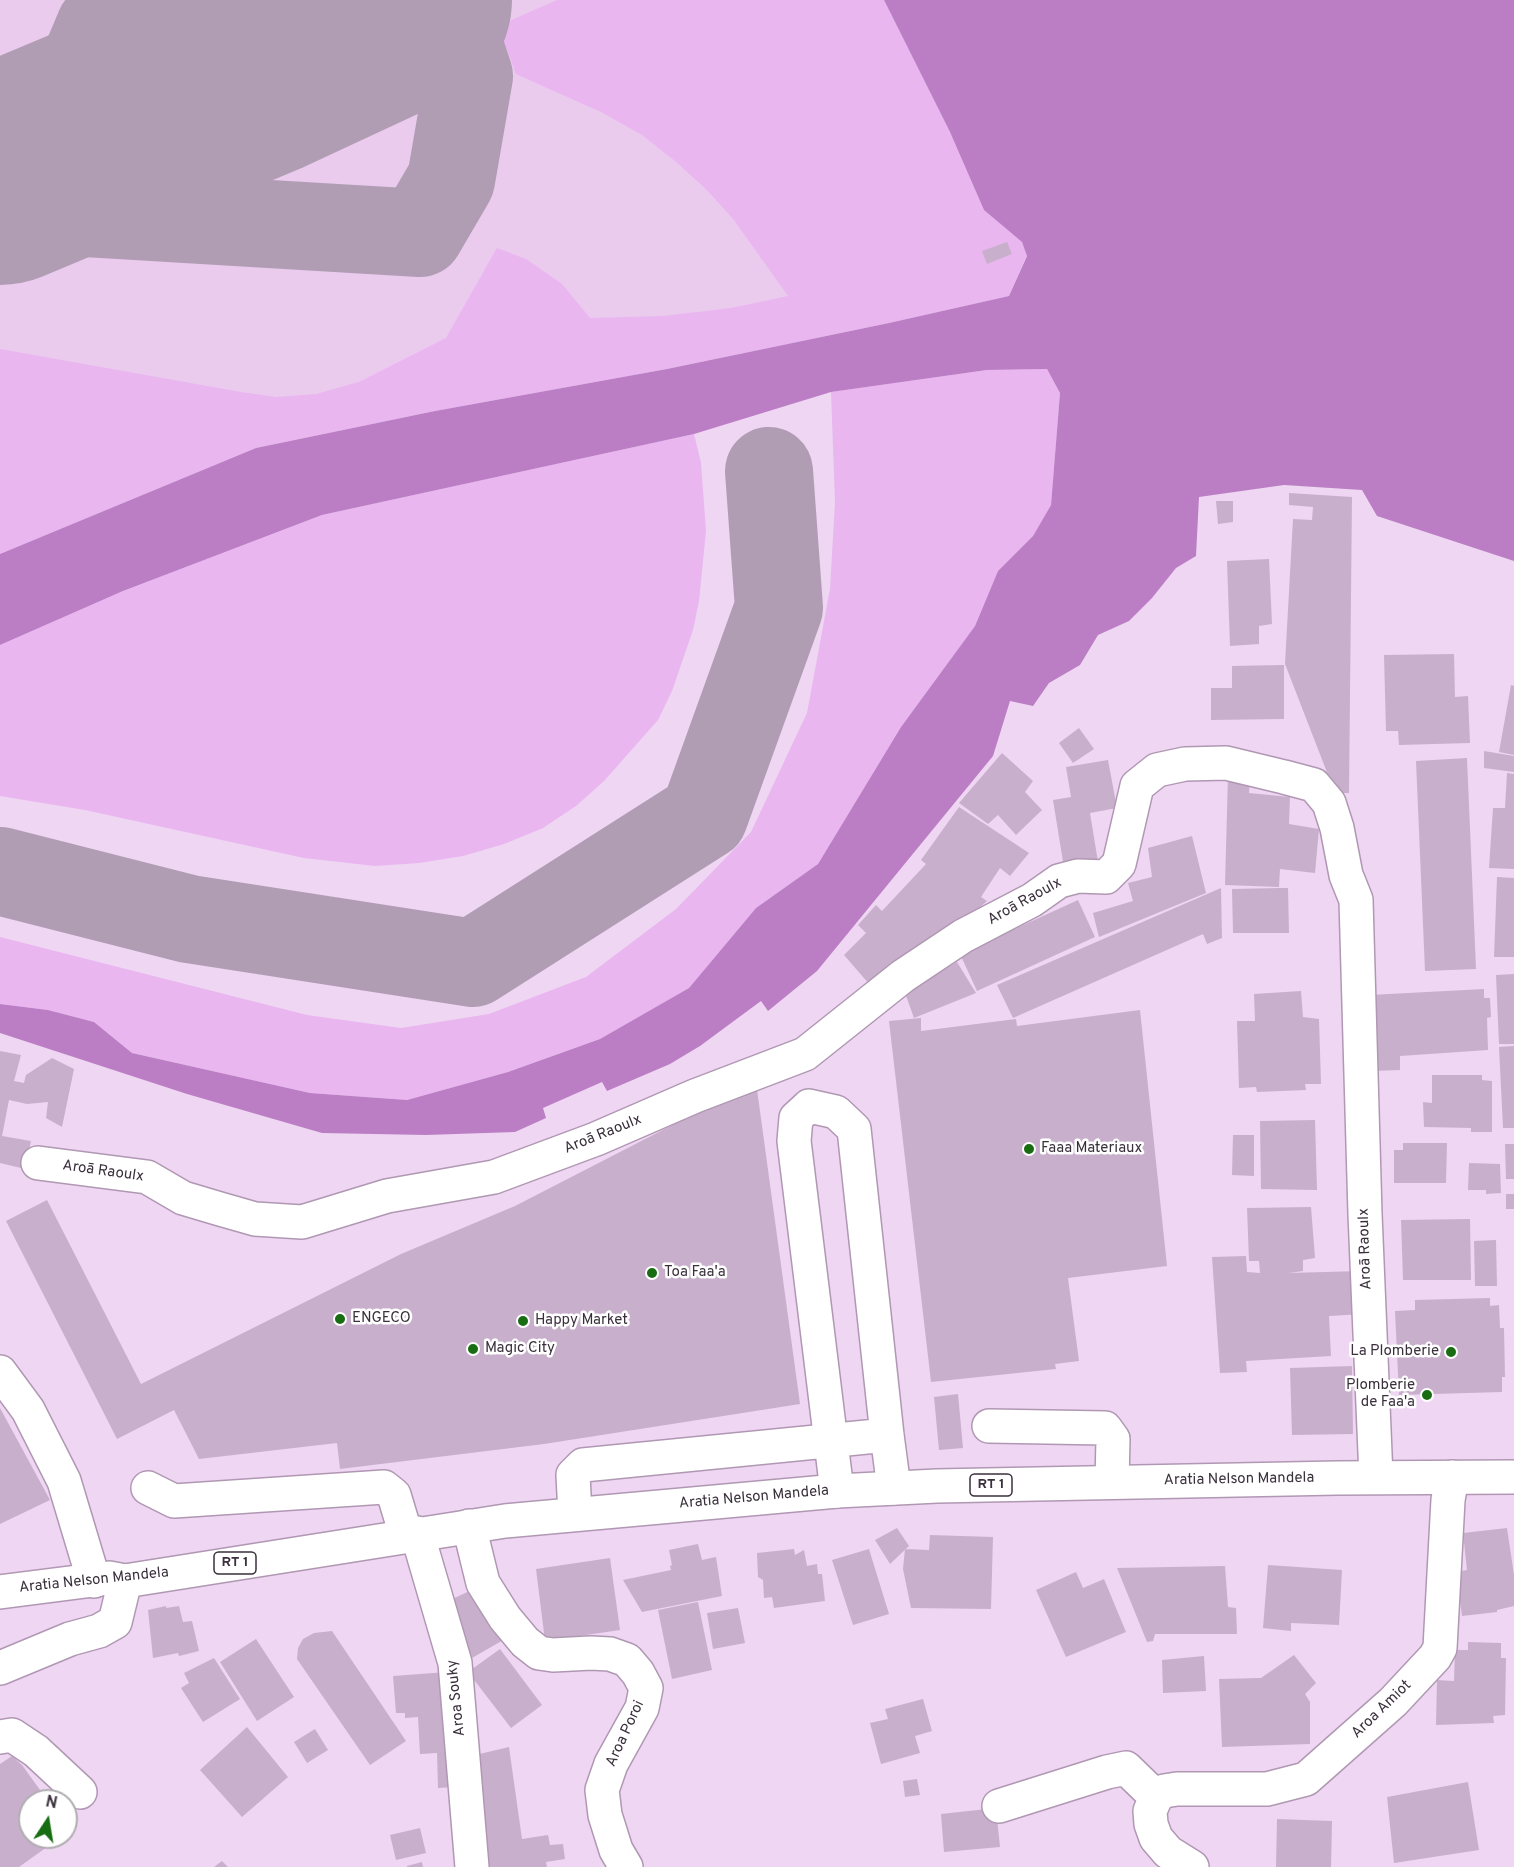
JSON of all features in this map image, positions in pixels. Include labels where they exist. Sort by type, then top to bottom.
[{"type":"street","name":"Aroā Raoulx","points":[[38,1163],[147,1177],[183,1198],[228,1212],[255,1219],[302,1222],[387,1196],[494,1177],[596,1139],[695,1096],[805,1054],[903,976],[963,936],[1032,900],[1059,881],[1078,876],[1106,877],[1119,864],[1137,786],[1157,770],[1185,764],[1226,763],[1314,785],[1329,803],[1337,828],[1346,875],[1356,900],[1376,1477]]},
{"type":"street","points":[[805,1054],[809,1106]]},
{"type":"street","points":[[809,1106],[836,1112],[854,1129],[894,1488]]},
{"type":"street","points":[[809,1106],[796,1118],[794,1141],[837,1491]]},
{"type":"street","points":[[0,1372],[28,1410],[64,1480],[109,1581],[115,1622],[0,1668]]},
{"type":"street","points":[[989,1426],[1105,1428],[1113,1439],[1112,1482]]},
{"type":"street","points":[[575,1514],[573,1476],[583,1466],[887,1435]]},
{"type":"street","name":"Aroa Amiot","points":[[1156,1797],[1164,1791],[1177,1789],[1267,1789],[1306,1779],[1393,1702],[1435,1657],[1440,1648],[1452,1477]]},
{"type":"street","name":"Aratia Nelson Mandela","points":[[0,1592],[109,1581],[469,1526],[575,1514],[837,1491],[1112,1482],[1514,1477]]},
{"type":"street","name":"Aroa Souky","points":[[148,1488],[174,1501],[384,1487],[394,1495],[411,1534],[455,1663],[472,1867]]},
{"type":"street","name":"Aroa Poroi","points":[[469,1526],[483,1583],[505,1618],[525,1642],[539,1653],[553,1655],[610,1654],[627,1660],[638,1673],[646,1688],[642,1708],[611,1764],[602,1790],[605,1815],[616,1850],[626,1867]]},
{"type":"street","points":[[0,1737],[12,1735],[36,1751],[80,1792]]},
{"type":"street","points":[[999,1806],[1126,1768],[1156,1797],[1150,1811],[1150,1824],[1156,1838],[1168,1852],[1192,1867]]},
{"type":"shaded area","points":[[0,0],[884,0],[950,132],[1022,242],[256,448],[0,554]]},
{"type":"shaded area","points":[[557,0],[884,0],[950,132],[984,210],[1022,242],[1027,255],[1009,296],[667,369],[435,411],[256,448],[0,554],[0,349],[276,397],[316,394],[359,382],[446,338],[497,248],[526,259],[562,284],[590,318],[663,316],[731,308],[788,296],[734,220],[707,190],[675,161],[642,135],[601,112],[516,74],[498,26]]},
{"type":"shaded area","points":[[884,0],[1514,0],[1514,561],[1377,516],[1362,490],[1284,485],[1199,497],[1196,556],[1176,568],[1152,598],[1129,621],[1098,635],[1080,665],[1049,683],[1033,706],[1010,701],[993,756],[817,971],[768,1011],[761,1001],[700,1046],[670,1064],[607,1091],[602,1082],[543,1108],[546,1118],[515,1132],[426,1135],[322,1133],[187,1094],[0,1033],[0,1004],[48,1010],[94,1022],[132,1053],[310,1093],[407,1100],[508,1072],[600,1039],[689,988],[756,908],[818,864],[901,727],[975,626],[998,571],[1033,536],[1051,505],[1060,393],[1047,369],[987,370],[831,392],[694,434],[322,515],[123,591],[0,645],[0,554],[256,448],[435,411],[667,369],[1009,296],[1027,256],[1022,242],[984,210],[950,132]]},
{"type":"shaded area","points":[[1047,369],[1060,393],[1051,505],[1033,536],[998,571],[975,626],[901,727],[818,864],[756,908],[689,988],[600,1039],[508,1072],[407,1100],[310,1093],[132,1053],[94,1022],[48,1010],[0,1004],[0,937],[307,1015],[401,1028],[489,1014],[586,977],[676,909],[751,832],[807,713],[830,589],[835,502],[831,392],[987,370]]},
{"type":"shaded area","points":[[694,434],[701,463],[706,531],[699,601],[693,630],[672,691],[658,720],[604,781],[576,806],[543,828],[504,844],[463,856],[419,863],[375,866],[304,858],[85,810],[0,796],[0,645],[123,591],[322,515]]},
{"type":"building","points":[[1007,242],[1012,254],[987,264],[982,251]]},
{"type":"building","points":[[1289,493],[1352,497],[1349,793],[1335,793],[1285,664],[1293,519],[1312,520],[1313,507],[1289,505]]},
{"type":"building","points":[[1216,501],[1233,501],[1233,522],[1218,524]]},
{"type":"building","points":[[1269,559],[1272,624],[1259,626],[1259,644],[1230,646],[1227,561]]},
{"type":"building","points":[[1454,654],[1455,697],[1468,696],[1470,743],[1399,745],[1398,731],[1386,731],[1384,655]]},
{"type":"building","points":[[1284,665],[1284,719],[1211,720],[1211,688],[1232,688],[1232,666]]},
{"type":"building","points":[[1511,685],[1514,686],[1514,755],[1499,752]]},
{"type":"building","points":[[1079,728],[1094,749],[1073,763],[1059,743]]},
{"type":"building","points":[[1484,751],[1514,756],[1514,772],[1484,768]]},
{"type":"building","points":[[1002,753],[1033,781],[1025,792],[1042,810],[1016,835],[998,815],[988,824],[959,803]]},
{"type":"building","points":[[1467,758],[1476,969],[1425,971],[1416,761]]},
{"type":"building","points":[[1108,760],[1117,808],[1090,813],[1098,862],[1064,868],[1053,800],[1071,797],[1066,767]]},
{"type":"building","points":[[1507,773],[1514,774],[1514,869],[1489,868],[1493,808],[1505,808]]},
{"type":"building","points":[[1228,775],[1250,776],[1249,793],[1290,797],[1289,824],[1319,829],[1315,873],[1280,869],[1279,887],[1225,885]]},
{"type":"building","points":[[959,807],[1029,853],[1010,876],[1000,868],[981,897],[987,901],[948,936],[870,985],[844,955],[866,933],[858,925],[876,905],[882,911],[926,864],[921,860]]},
{"type":"building","points":[[1192,836],[1206,893],[1099,937],[1093,913],[1133,901],[1128,883],[1152,877],[1148,848]]},
{"type":"building","points":[[1497,877],[1514,878],[1514,957],[1494,957]]},
{"type":"building","points":[[1221,888],[1222,938],[1207,944],[1203,934],[1013,1018],[997,985]]},
{"type":"building","points":[[1288,888],[1289,933],[1233,933],[1232,889]]},
{"type":"building","points":[[1078,900],[1095,937],[977,991],[960,954]]},
{"type":"building","points":[[957,962],[976,993],[914,1018],[905,993]]},
{"type":"building","points":[[1514,974],[1514,1044],[1499,1044],[1496,975]]},
{"type":"building","points":[[1484,989],[1484,998],[1490,998],[1491,1017],[1487,1018],[1488,1050],[1400,1056],[1400,1070],[1373,1071],[1370,995]]},
{"type":"building","points":[[1301,991],[1303,1017],[1319,1019],[1321,1084],[1305,1084],[1306,1090],[1257,1092],[1256,1087],[1239,1088],[1237,1021],[1255,1021],[1254,994]]},
{"type":"building","name":"Faaa Materiaux","points":[[1140,1010],[1167,1266],[1068,1278],[1079,1361],[1055,1364],[1056,1369],[931,1382],[889,1021],[921,1018],[921,1031],[1016,1019],[1017,1026]]},
{"type":"building","points":[[1514,1046],[1514,1128],[1503,1128],[1499,1047]]},
{"type":"building","points":[[0,1051],[21,1055],[14,1081],[24,1083],[26,1075],[52,1058],[74,1069],[62,1127],[46,1118],[48,1102],[27,1104],[9,1100],[2,1136],[31,1141],[25,1169],[0,1163]]},
{"type":"building","points":[[1432,1075],[1482,1075],[1482,1080],[1492,1081],[1492,1132],[1471,1132],[1471,1128],[1424,1127],[1423,1102],[1432,1103]]},
{"type":"building","points":[[756,1082],[800,1404],[544,1444],[340,1469],[337,1443],[199,1459],[174,1410],[117,1439],[6,1221],[47,1200],[141,1384],[401,1254],[515,1206]]},
{"type":"building","points":[[1315,1120],[1317,1190],[1261,1189],[1260,1121]]},
{"type":"building","points":[[1233,1135],[1254,1135],[1254,1176],[1232,1175]]},
{"type":"building","points":[[1403,1143],[1447,1143],[1446,1183],[1394,1183],[1394,1150],[1403,1150]]},
{"type":"building","points":[[1505,1144],[1514,1144],[1514,1179],[1506,1179]]},
{"type":"building","points":[[1469,1163],[1500,1164],[1501,1193],[1486,1194],[1486,1190],[1468,1190]]},
{"type":"building","points":[[1506,1194],[1514,1194],[1514,1209],[1506,1209]]},
{"type":"building","points":[[1311,1207],[1315,1258],[1303,1260],[1303,1271],[1289,1273],[1361,1271],[1363,1314],[1329,1316],[1331,1356],[1246,1361],[1247,1372],[1220,1373],[1212,1257],[1246,1256],[1247,1272],[1260,1273],[1259,1261],[1249,1261],[1247,1208]]},
{"type":"building","points":[[1470,1219],[1471,1280],[1403,1280],[1401,1220]]},
{"type":"building","points":[[1496,1240],[1497,1286],[1475,1286],[1474,1241]]},
{"type":"building","name":"La Plomberie","points":[[1490,1298],[1490,1306],[1499,1305],[1500,1328],[1504,1328],[1505,1377],[1502,1377],[1502,1392],[1399,1395],[1395,1311],[1415,1310],[1415,1300]]},
{"type":"building","points":[[1352,1366],[1353,1434],[1292,1435],[1290,1368]]},
{"type":"building","points":[[958,1394],[963,1448],[939,1450],[934,1397]]},
{"type":"building","points":[[0,1408],[50,1500],[0,1524]]},
{"type":"building","points":[[897,1528],[909,1546],[890,1564],[875,1540]]},
{"type":"building","points":[[1507,1528],[1514,1575],[1514,1606],[1497,1610],[1497,1612],[1462,1616],[1456,1572],[1467,1570],[1463,1533]]},
{"type":"building","points":[[930,1535],[993,1537],[991,1609],[911,1608],[903,1569],[905,1549],[929,1550]]},
{"type":"building","points":[[698,1544],[702,1560],[716,1557],[722,1596],[642,1612],[623,1580],[671,1570],[669,1550]]},
{"type":"building","points":[[794,1549],[795,1555],[804,1550],[807,1566],[817,1564],[818,1574],[822,1574],[825,1601],[774,1608],[772,1597],[764,1598],[763,1580],[758,1577],[757,1553]]},
{"type":"building","points":[[869,1549],[889,1614],[853,1625],[832,1560]]},
{"type":"building","points":[[610,1558],[620,1630],[545,1641],[536,1569]]},
{"type":"building","points":[[1268,1565],[1342,1570],[1339,1625],[1291,1623],[1291,1631],[1263,1628]]},
{"type":"building","points":[[1225,1566],[1228,1607],[1236,1608],[1237,1634],[1155,1634],[1153,1641],[1147,1642],[1117,1568]]},
{"type":"building","points":[[1076,1572],[1083,1588],[1104,1579],[1126,1632],[1066,1657],[1036,1590]]},
{"type":"building","points":[[478,1587],[512,1635],[472,1658],[446,1602]]},
{"type":"building","points":[[698,1602],[712,1670],[672,1679],[658,1610]]},
{"type":"building","points":[[166,1606],[166,1608],[179,1606],[183,1622],[192,1621],[199,1651],[179,1656],[178,1653],[153,1658],[148,1610]]},
{"type":"building","points":[[738,1608],[745,1643],[713,1649],[707,1613]]},
{"type":"building","points":[[332,1631],[406,1741],[370,1765],[297,1659],[298,1648],[303,1639],[314,1633]]},
{"type":"building","points":[[256,1639],[294,1697],[257,1721],[220,1662]]},
{"type":"building","points":[[1468,1642],[1501,1643],[1501,1658],[1506,1658],[1505,1715],[1493,1716],[1494,1723],[1436,1725],[1437,1680],[1454,1681],[1455,1650],[1468,1650]]},
{"type":"building","points":[[500,1649],[542,1705],[511,1728],[468,1672]]},
{"type":"building","points":[[1294,1655],[1316,1683],[1305,1694],[1310,1702],[1310,1744],[1222,1747],[1219,1679],[1261,1678]]},
{"type":"building","points":[[1204,1656],[1206,1691],[1163,1693],[1162,1660]]},
{"type":"building","points":[[214,1658],[240,1699],[203,1722],[181,1688],[189,1683],[184,1673]]},
{"type":"building","points":[[447,1672],[454,1787],[438,1788],[437,1753],[420,1754],[418,1717],[405,1718],[405,1713],[396,1713],[393,1676]]},
{"type":"building","points":[[923,1699],[932,1731],[915,1736],[920,1753],[881,1764],[870,1723],[888,1719],[885,1709]]},
{"type":"building","points":[[247,1727],[288,1777],[242,1817],[200,1770]]},
{"type":"building","points":[[315,1729],[328,1750],[307,1763],[294,1742]]},
{"type":"building","points":[[509,1747],[522,1839],[548,1835],[550,1845],[563,1844],[565,1859],[546,1862],[547,1867],[486,1867],[471,1756]]},
{"type":"building","points":[[12,1756],[22,1765],[39,1789],[18,1789],[18,1849],[44,1849],[19,1867],[0,1867],[0,1764]]},
{"type":"building","points":[[917,1779],[920,1795],[905,1797],[903,1781]]},
{"type":"building","points":[[1468,1782],[1479,1850],[1394,1863],[1387,1797]]},
{"type":"building","points":[[996,1808],[1000,1847],[944,1852],[941,1814]]},
{"type":"building","points":[[1277,1819],[1332,1821],[1331,1867],[1276,1867]]},
{"type":"building","points":[[420,1828],[426,1853],[396,1860],[390,1835]]},
{"type":"building","points":[[222,1861],[228,1867],[214,1867]]},
{"type":"building","points":[[422,1862],[423,1867],[407,1867],[407,1866]]},
{"type":"taxiway","points":[[45,157],[100,27],[123,0]]},
{"type":"taxiway","points":[[0,208],[420,233],[451,180],[469,76],[449,15],[434,0]]},
{"type":"taxiway","points":[[0,871],[189,919],[473,963],[704,816],[779,608],[769,471]]},
{"type":"runway","points":[[0,175],[258,67],[402,0]]},
{"type":"place","name":"Faaa Materiaux","points":[[1029,1149]]},
{"type":"place","name":"Toa Faa'a","points":[[652,1273]]},
{"type":"place","name":"ENGECO","points":[[340,1319]]},
{"type":"place","name":"Happy Market","points":[[523,1321]]},
{"type":"place","name":"Magic City","points":[[473,1349]]},
{"type":"place","name":"La Plomberie","points":[[1451,1352]]},
{"type":"place","name":"Plomberie de Faa'a","points":[[1427,1395]]}]
